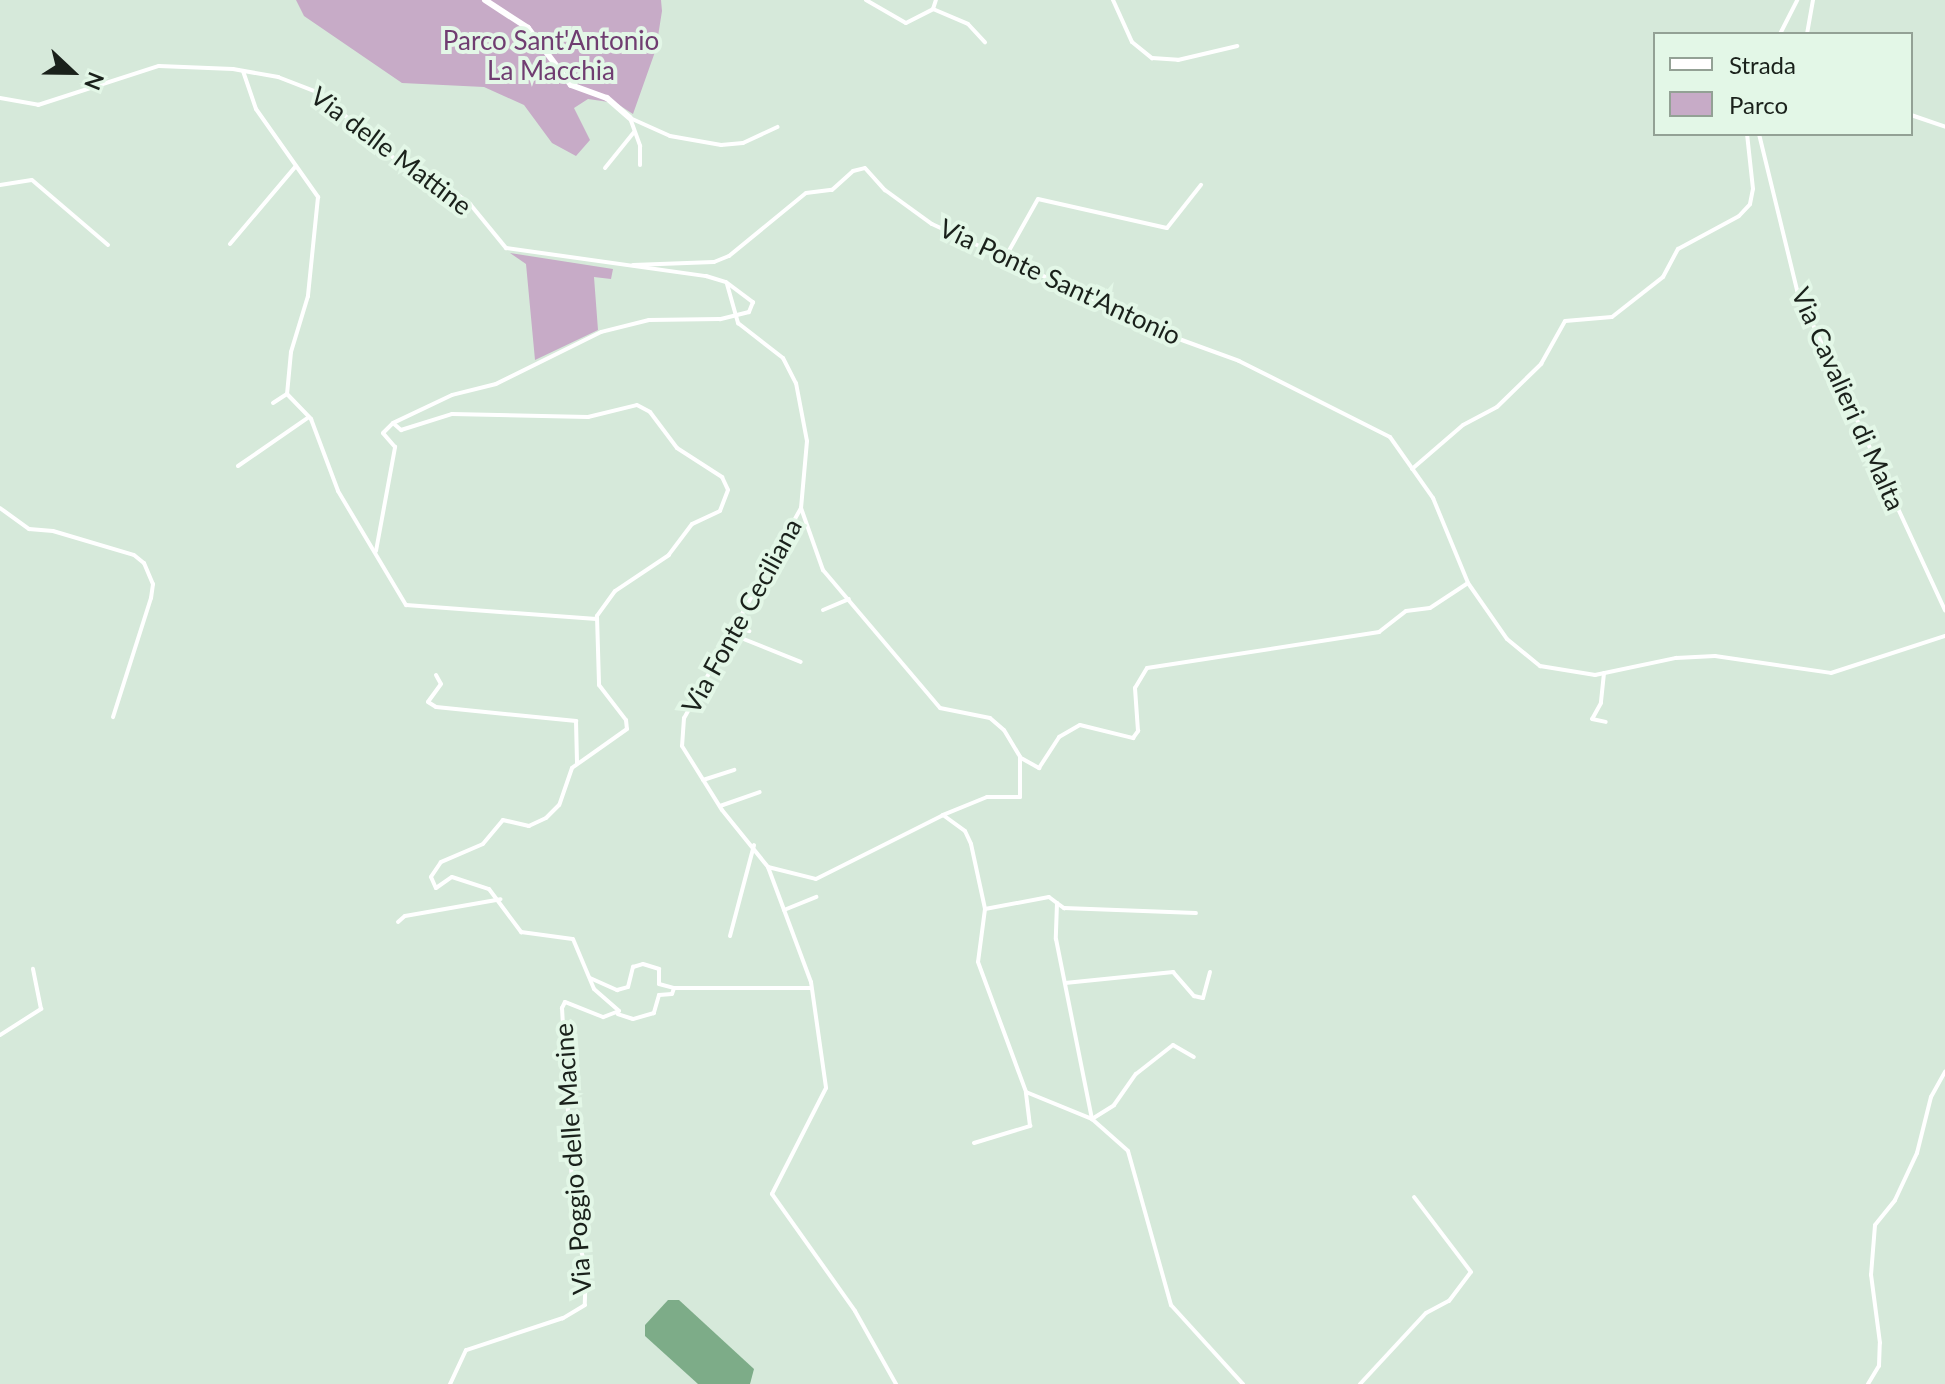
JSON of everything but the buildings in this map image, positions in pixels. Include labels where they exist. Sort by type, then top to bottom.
[{"type":"street","points":[[485,0],[528,28],[571,85],[607,98],[630,118],[670,136],[721,145],[743,143],[778,127]]},
{"type":"street","points":[[866,0],[906,23],[933,9],[936,0]]},
{"type":"street","points":[[1113,0],[1132,42],[1152,58],[1178,60],[1237,46]]},
{"type":"street","points":[[1781,32],[1797,0]]},
{"type":"street","points":[[1807,32],[1813,0]]},
{"type":"street","points":[[933,9],[968,24],[985,42]]},
{"type":"street","name":"Via delle Mattine","points":[[0,98],[38,105],[151,67],[243,71],[319,93],[396,160],[431,175],[470,204],[506,248],[726,282]]},
{"type":"street","points":[[243,71],[256,109],[315,189],[318,214],[287,394],[273,403]]},
{"type":"street","points":[[1913,116],[1945,127]]},
{"type":"street","points":[[630,118],[640,165]]},
{"type":"street","points":[[605,168],[634,132]]},
{"type":"street","points":[[1412,469],[1463,425],[1497,407],[1541,364],[1565,321],[1612,317],[1663,277],[1678,249],[1739,216],[1750,204],[1753,189],[1747,136]]},
{"type":"street","name":"Via Cavalieri di Malta","points":[[1759,136],[1797,290],[1945,611]]},
{"type":"street","points":[[230,244],[296,166]]},
{"type":"street","name":"Via Ponte Sant'Antonio","points":[[627,266],[714,262],[729,256],[806,193],[832,190],[853,171],[865,168],[885,190],[932,224],[1179,339],[1239,361],[1318,405],[1364,420],[1390,437],[1433,498],[1468,583],[1507,639],[1532,662],[1563,673],[1604,673],[1676,658],[1715,656],[1831,673],[1945,636]]},
{"type":"street","points":[[0,185],[32,180],[108,245]]},
{"type":"street","points":[[1006,256],[1035,202],[1042,198],[1167,228],[1201,185]]},
{"type":"street","points":[[726,282],[738,314],[738,323],[783,358],[796,383],[807,441],[801,508],[823,570],[940,708],[990,718],[1004,730],[1020,757],[1039,768],[1059,737],[1080,725],[1133,738],[1138,731],[1135,688],[1147,668],[1379,632],[1406,611],[1430,608],[1468,583]]},
{"type":"street","points":[[375,552],[395,447],[383,433],[393,423],[452,395],[496,384],[609,330],[649,320],[707,321],[751,311],[753,302],[726,282]]},
{"type":"street","points":[[287,394],[309,417],[338,491],[406,605],[596,619]]},
{"type":"street","points":[[393,423],[401,430],[452,414],[588,417],[637,405],[650,412],[672,444],[722,477],[728,490],[723,508],[692,524],[669,555],[608,597],[596,619],[599,685],[628,726],[577,763]]},
{"type":"street","points":[[238,466],[309,417]]},
{"type":"street","points":[[0,508],[29,529],[53,531],[79,543],[134,555],[144,563],[153,584],[151,598],[113,717]]},
{"type":"street","name":"Via Fonte Ceciliana","points":[[801,508],[684,718],[682,746],[720,806],[754,845],[768,867],[810,988],[826,1088],[772,1194],[855,1311],[896,1384]]},
{"type":"street","points":[[823,610],[849,599]]},
{"type":"street","points":[[735,627],[749,631]]},
{"type":"street","points":[[731,634],[801,662]]},
{"type":"street","points":[[1604,673],[1601,703],[1592,719],[1606,722]]},
{"type":"street","name":"Via Poggio delle Macine","points":[[436,675],[441,684],[428,702],[436,707],[576,721],[577,763],[559,805],[546,818],[529,826],[503,820],[483,844],[441,862],[431,877],[434,888],[458,877],[501,899],[518,930],[573,939],[588,977],[618,1014]]},
{"type":"street","points":[[768,867],[816,879],[943,815],[987,797],[1020,797],[1020,757]]},
{"type":"street","points":[[703,780],[734,770]]},
{"type":"street","points":[[720,806],[760,792]]},
{"type":"street","points":[[943,815],[965,831],[971,844],[985,909],[978,962],[1026,1092],[1030,1126],[974,1143]]},
{"type":"street","points":[[730,936],[754,845]]},
{"type":"street","points":[[784,910],[816,897]]},
{"type":"street","points":[[985,909],[1049,897],[1064,908],[1196,913]]},
{"type":"street","points":[[398,922],[405,916],[501,899]]},
{"type":"street","points":[[1057,903],[1056,939],[1092,1119]]},
{"type":"street","points":[[588,977],[617,990],[628,987],[633,967],[643,964],[659,969],[659,984],[674,988],[810,988]]},
{"type":"street","points":[[0,1035],[41,1009],[33,969]]},
{"type":"street","points":[[1065,983],[1173,972],[1194,996],[1203,998],[1210,972]]},
{"type":"street","name":"Via Poggio delle Macine","points":[[450,1384],[466,1350],[563,1318],[585,1305],[586,1268],[575,1231],[562,1008],[565,1002],[593,1015],[618,1014],[633,1019],[654,1013],[659,995],[672,994],[674,988]]},
{"type":"street","points":[[1092,1119],[1114,1105],[1136,1074],[1173,1045],[1194,1057]]},
{"type":"street","points":[[1868,1384],[1879,1361],[1871,1275],[1875,1225],[1895,1200],[1917,1153],[1931,1097],[1945,1072]]},
{"type":"street","points":[[1026,1092],[1092,1119],[1128,1151],[1171,1305],[1243,1384]]},
{"type":"street","points":[[1360,1384],[1426,1313],[1449,1301],[1471,1272],[1414,1197]]},
{"type":"green space","name":"Parco Sant'Antonio La Macchia","points":[[296,0],[661,0],[662,11],[656,49],[633,114],[616,103],[588,99],[574,108],[590,140],[576,156],[552,143],[524,105],[484,87],[402,83],[304,16]]},
{"type":"green space","points":[[510,253],[613,269],[611,279],[594,277],[598,330],[535,360],[526,264]]},
{"type":"shaded area","points":[[668,1300],[679,1300],[754,1369],[750,1384],[698,1384],[645,1336],[645,1325]]}]
